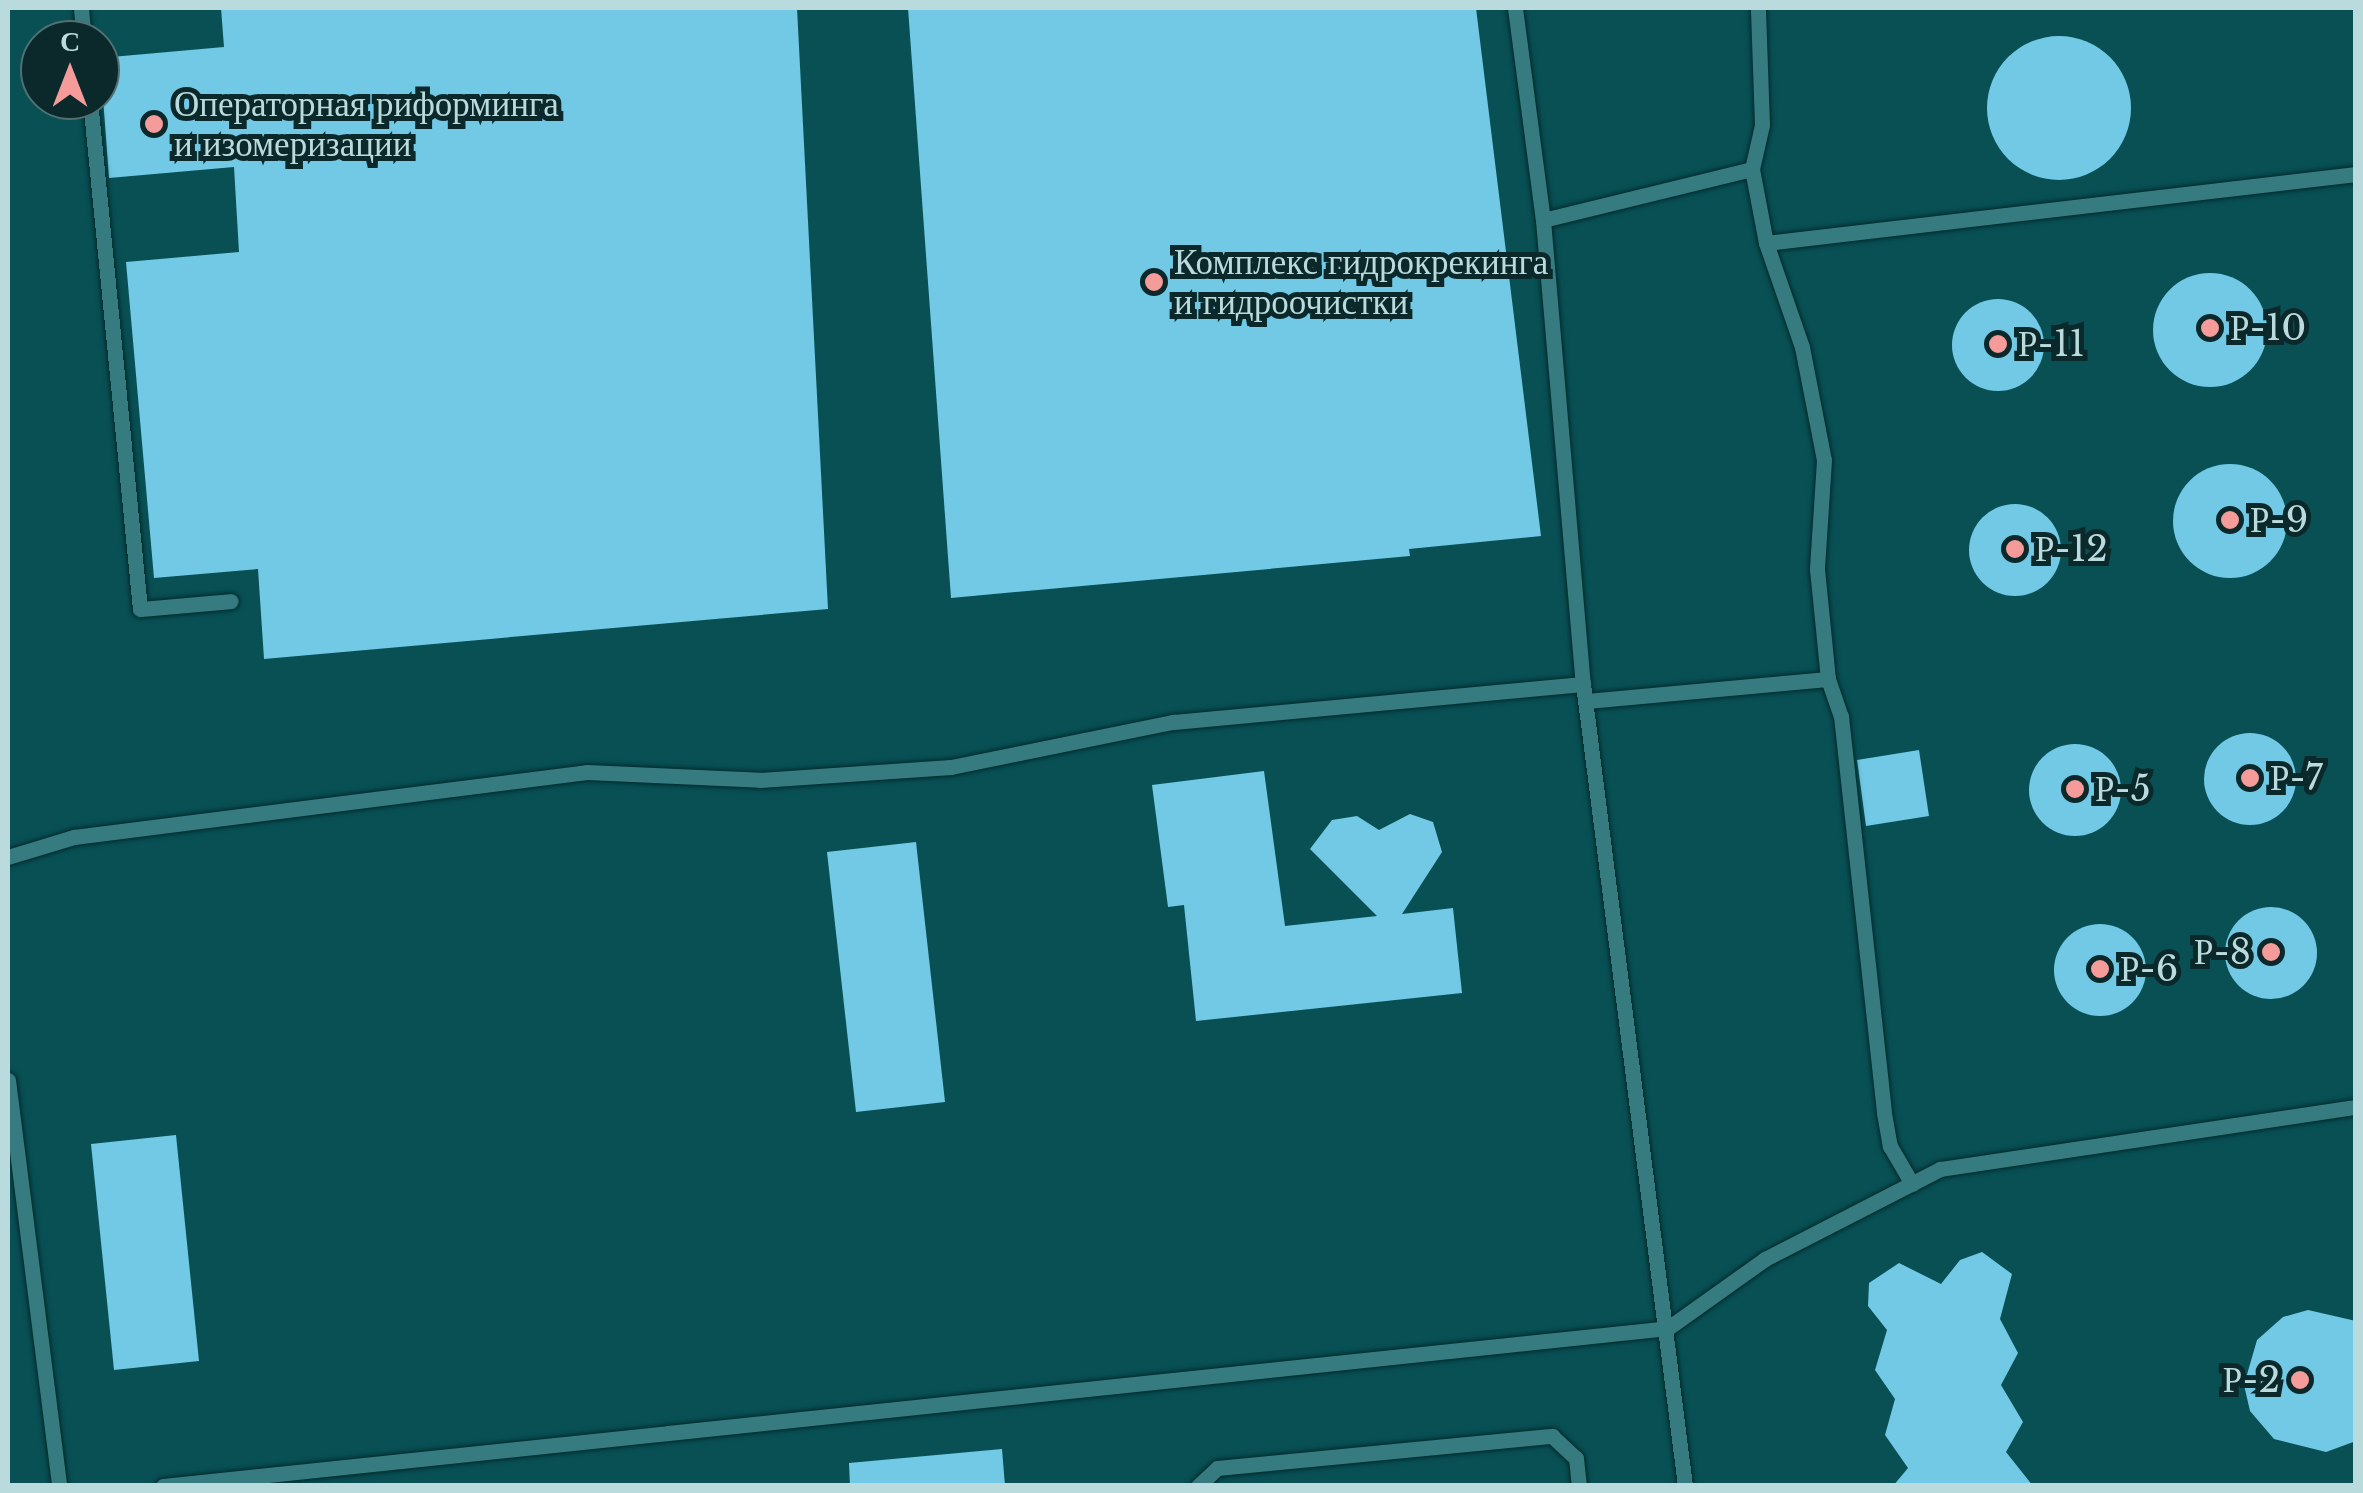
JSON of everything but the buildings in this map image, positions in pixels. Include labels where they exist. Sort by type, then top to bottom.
[{"type":"lane","points":[[1515,8],[1543,220],[1583,684],[1668,1328],[1684,1486]]},
{"type":"lane","points":[[1758,8],[1762,125],[1752,169],[1766,243],[1802,348],[1824,460],[1818,569],[1828,679],[1841,716],[1884,1113],[1890,1146],[1912,1184]]},
{"type":"lane","points":[[92,120],[140,609],[231,601]]},
{"type":"lane","points":[[1543,220],[1752,169]]},
{"type":"lane","points":[[1766,243],[2356,174]]},
{"type":"lane","points":[[1586,702],[1828,679]]},
{"type":"lane","points":[[8,858],[74,837],[588,772],[760,780],[951,768],[1173,722],[1583,684]]},
{"type":"lane","points":[[8,1080],[59,1486]]},
{"type":"lane","points":[[164,1486],[1668,1328],[1766,1258],[1940,1169],[2356,1107]]},
{"type":"lane","points":[[1198,1486],[1217,1468],[1552,1436],[1576,1458],[1579,1486]]},
{"type":"shaded area","points":[[8,8],[2355,8],[2355,1485],[8,1485]]},
{"type":"place","name":"Операторная риформинга и изомеризации","points":[[154,124]]},
{"type":"place","name":"Комплекс гидрокрекинга и гидроочистки","points":[[1154,282]]},
{"type":"place","name":"Р-10","points":[[2210,328]]},
{"type":"place","name":"Р-11","points":[[1998,344]]},
{"type":"place","name":"Р-9","points":[[2230,520]]},
{"type":"place","name":"Р-12","points":[[2015,549]]},
{"type":"place","name":"Р-7","points":[[2250,778]]},
{"type":"place","name":"Р-5","points":[[2075,789]]},
{"type":"place","name":"Р-8","points":[[2271,952]]},
{"type":"place","name":"Р-6","points":[[2100,969]]},
{"type":"place","name":"Р-2","points":[[2300,1380]]}]
